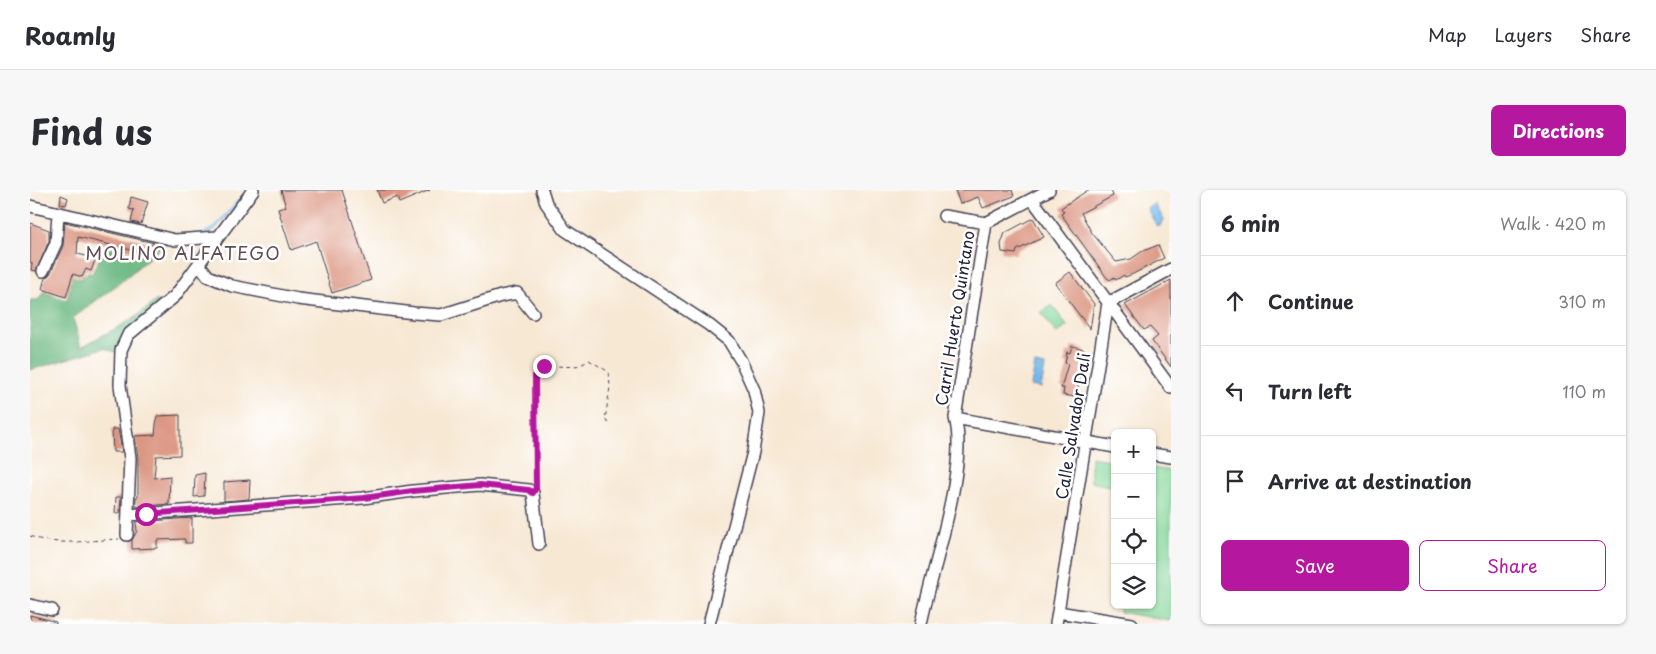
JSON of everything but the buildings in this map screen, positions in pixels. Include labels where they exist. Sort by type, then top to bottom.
[{"type":"street","points":[[127,535],[130,458],[120,386],[121,350],[128,335],[176,296],[216,237],[253,190]]},
{"type":"street","points":[[542,190],[546,203],[565,230],[709,325],[730,341],[742,361],[754,390],[759,412],[753,452],[709,624]]},
{"type":"street","points":[[944,216],[986,223],[1049,190]]},
{"type":"street","points":[[1032,199],[1108,303],[1167,375],[1171,388]]},
{"type":"street","points":[[30,206],[175,240],[216,237]]},
{"type":"street","points":[[44,271],[56,243],[58,214]]},
{"type":"street","name":"Carril Huerto Quintano","points":[[921,624],[956,470],[959,432],[955,418],[986,223]]},
{"type":"street","points":[[199,264],[208,276],[232,286],[298,300],[441,315],[501,296],[517,294],[533,313]]},
{"type":"street","points":[[1108,303],[1171,269]]},
{"type":"street","name":"Calle Salvador Dali","points":[[1056,624],[1108,303]]},
{"type":"street","points":[[955,418],[1111,446]]},
{"type":"street","points":[[1156,455],[1171,457]]},
{"type":"street","points":[[128,515],[364,498],[480,485],[529,490],[533,493],[539,544]]},
{"type":"street","points":[[30,605],[52,610]]},
{"type":"street","points":[[1058,612],[1132,624]]},
{"type":"path","points":[[533,493],[536,488],[535,376],[537,369],[544,366],[568,368],[585,364],[590,360],[609,372],[610,387],[605,420],[610,424]]},
{"type":"path","points":[[30,536],[41,540],[62,542],[126,539],[127,535]]},
{"type":"green space","points":[[161,242],[166,243],[122,281],[73,318],[81,347],[133,319],[157,300],[160,304],[118,353],[104,348],[30,370],[30,300],[38,300],[43,292],[67,300],[71,284],[61,280],[64,273],[81,279],[87,272],[92,274],[105,247],[138,255]]},
{"type":"green space","points":[[1052,305],[1067,326],[1057,334],[1041,313]]},
{"type":"green space","points":[[1091,457],[1111,460],[1111,486],[1091,482]]},
{"type":"green space","points":[[1156,469],[1171,471],[1171,621],[1119,612],[1120,609],[1156,609]]},
{"type":"water","points":[[1155,204],[1164,220],[1159,227],[1147,208]]},
{"type":"water","points":[[1035,364],[1045,366],[1041,388],[1031,386]]},
{"type":"waterway","points":[[205,233],[214,229],[240,199]]},
{"type":"district","name":"MOLINO ALFATEGO","points":[[183,252]]},
{"type":"route","points":[[146,514],[364,498],[480,485],[529,490],[533,493],[536,488],[535,376],[537,369],[544,366]]}]
